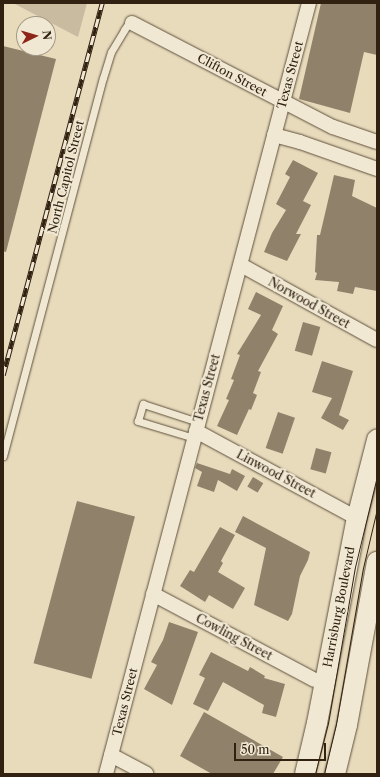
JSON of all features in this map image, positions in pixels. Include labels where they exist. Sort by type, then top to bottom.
[{"type":"main road","name":"Harrisburg Boulevard","points":[[305,774],[317,723],[357,518],[377,440]]},
{"type":"main road","points":[[292,774],[357,518]]},
{"type":"main road","points":[[348,774],[361,704],[377,562]]},
{"type":"main road","points":[[335,774],[372,610]]},
{"type":"street","name":"Texas Street","points":[[106,774],[309,3]]},
{"type":"street","name":"Clifton Street","points":[[132,23],[282,102],[333,126],[377,142]]},
{"type":"street","points":[[274,136],[300,142],[377,169]]},
{"type":"street","name":"Norwood Street","points":[[241,265],[377,340]]},
{"type":"street","name":"Linwood Street","points":[[196,430],[357,518]]},
{"type":"street","name":"Cowling Street","points":[[153,594],[315,680]]},
{"type":"street","points":[[111,755],[146,774]]},
{"type":"lane","name":"North Capitol Street","points":[[3,456],[103,78],[111,52],[128,24],[132,23]]},
{"type":"lane","points":[[143,404],[196,430],[138,421],[143,404]]},
{"type":"shaded area","points":[[13,3],[87,3],[78,37],[56,25],[56,16],[38,16]]},
{"type":"building","points":[[321,3],[377,3],[377,55],[364,52],[350,113],[299,99]]},
{"type":"building","points":[[3,46],[16,49],[16,56],[44,56],[56,59],[6,252],[3,251]]},
{"type":"building","points":[[293,160],[318,173],[303,201],[311,205],[296,234],[301,234],[287,261],[264,252],[272,233],[286,210],[276,204],[290,177],[285,174]]},
{"type":"building","points":[[334,175],[355,180],[352,196],[377,208],[377,291],[355,287],[353,294],[337,291],[339,282],[315,280],[317,273],[315,272],[317,235],[320,235]]},
{"type":"building","points":[[256,292],[283,306],[272,330],[278,334],[258,371],[261,372],[253,393],[257,395],[251,410],[249,409],[237,435],[217,426],[229,400],[226,399],[234,380],[231,379],[240,355],[237,354],[261,315],[248,309]]},
{"type":"building","points":[[303,322],[320,327],[312,356],[295,351]]},
{"type":"building","points":[[322,361],[353,371],[339,415],[349,420],[343,430],[321,418],[332,398],[312,392]]},
{"type":"building","points":[[278,412],[295,418],[283,454],[266,448]]},
{"type":"building","points":[[316,448],[331,452],[326,473],[310,469]]},
{"type":"building","points":[[197,463],[230,474],[232,469],[245,476],[237,491],[218,480],[214,492],[197,486],[202,472],[195,468]]},
{"type":"building","points":[[253,477],[263,483],[258,493],[247,486]]},
{"type":"building","points":[[77,501],[135,517],[91,679],[34,663]]},
{"type":"building","points":[[243,516],[310,552],[308,560],[300,576],[292,614],[288,621],[254,605],[266,548],[235,532]]},
{"type":"building","points":[[220,527],[235,535],[221,561],[223,563],[218,572],[245,588],[233,609],[209,595],[205,602],[180,586],[190,570],[194,572]]},
{"type":"building","points":[[169,622],[198,632],[172,705],[144,689],[157,665],[151,662],[163,640]]},
{"type":"building","points":[[211,652],[248,671],[250,667],[265,676],[264,678],[285,684],[276,717],[262,713],[264,705],[223,682],[208,711],[193,704],[205,678],[199,675]]},
{"type":"building","points":[[204,712],[283,757],[273,774],[212,774],[180,756]]},
{"type":"tram line","points":[[315,774],[328,723],[355,567],[377,476]]},
{"type":"tram line","points":[[324,774],[336,724],[363,568],[377,509]]},
{"type":"railway","points":[[3,375],[102,3]]}]
